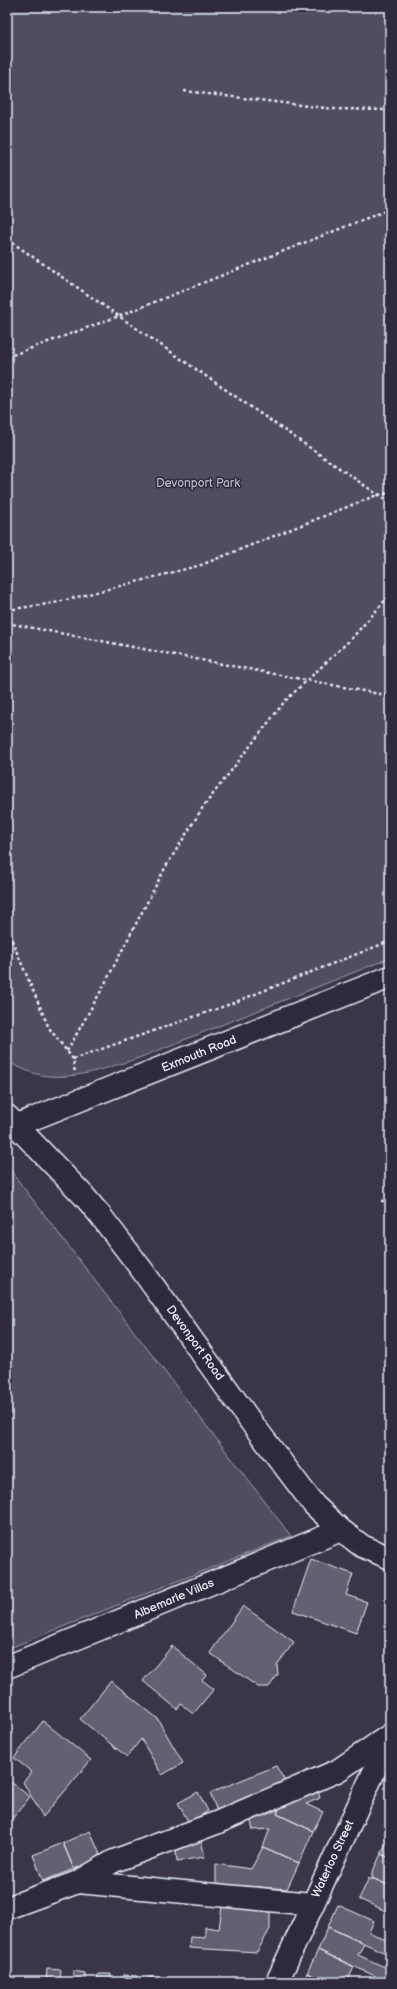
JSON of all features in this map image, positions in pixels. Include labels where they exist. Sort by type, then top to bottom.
[{"type":"street","name":"Exmouth Road","points":[[10,1124],[80,1102],[390,977]]},
{"type":"street","name":"Devonport Road","points":[[10,1124],[84,1196],[142,1270],[251,1422],[314,1505],[341,1530],[362,1546],[390,1558]]},
{"type":"street","name":"Albemarle Villas","points":[[7,1667],[341,1530]]},
{"type":"street","points":[[7,1908],[78,1882],[114,1861],[216,1823],[337,1770],[390,1736]]},
{"type":"street","name":"Waterloo Street","points":[[277,1982],[390,1736]]},
{"type":"street","points":[[78,1882],[312,1904]]},
{"type":"path","points":[[184,91],[333,109],[390,110]]},
{"type":"path","points":[[7,357],[119,316],[390,209]]},
{"type":"path","points":[[7,239],[390,503]]},
{"type":"path","points":[[7,610],[54,603],[201,565],[377,495],[390,493]]},
{"type":"path","points":[[67,1051],[102,989],[165,868],[203,807],[285,701],[351,640],[390,595]]},
{"type":"path","points":[[7,622],[390,696]]},
{"type":"path","points":[[7,929],[49,1028],[73,1058],[80,1102]]},
{"type":"path","points":[[73,1058],[225,1006],[390,941]]},
{"type":"path","points":[[381,1201],[390,1201]]},
{"type":"green space","name":"Devonport Park","points":[[7,7],[390,7],[390,958],[136,1059],[97,1071],[70,1076],[43,1075],[30,1072],[7,1062]]},
{"type":"green space","points":[[7,1166],[291,1536],[7,1649]]},
{"type":"building","points":[[311,1559],[353,1574],[346,1595],[367,1602],[356,1633],[293,1611]]},
{"type":"building","points":[[243,1606],[294,1642],[277,1665],[278,1674],[269,1687],[258,1687],[210,1653]]},
{"type":"building","points":[[172,1646],[207,1675],[202,1680],[214,1689],[193,1714],[181,1704],[177,1709],[143,1681]]},
{"type":"building","points":[[111,1681],[157,1718],[183,1763],[162,1775],[141,1739],[127,1757],[80,1719]]},
{"type":"building","points":[[43,1721],[91,1760],[43,1817],[23,1782],[32,1772],[14,1758]]},
{"type":"building","points":[[276,1766],[288,1786],[218,1814],[210,1793]]},
{"type":"building","points":[[7,1779],[30,1797],[7,1825]]},
{"type":"building","points":[[317,1789],[320,1798],[306,1804],[323,1812],[313,1831],[277,1814],[281,1803]]},
{"type":"building","points":[[198,1792],[208,1811],[189,1823],[178,1803]]},
{"type":"building","points":[[281,1803],[277,1814],[313,1831],[299,1863],[263,1847],[270,1829],[253,1830],[250,1817]]},
{"type":"building","points":[[90,1831],[101,1857],[74,1869],[63,1843]]},
{"type":"building","points":[[390,1835],[390,1858],[381,1854]]},
{"type":"building","points":[[200,1836],[205,1857],[177,1861],[175,1845]]},
{"type":"building","points":[[63,1843],[74,1869],[43,1881],[33,1855]]},
{"type":"building","points":[[263,1847],[299,1863],[287,1889],[216,1884],[216,1864],[251,1869]]},
{"type":"building","points":[[381,1854],[390,1858],[390,1886],[372,1878],[373,1876],[371,1875]]},
{"type":"building","points":[[369,1878],[390,1886],[390,1913],[359,1899]]},
{"type":"building","points":[[338,1905],[374,1921],[369,1932],[390,1942],[390,1955],[328,1927]]},
{"type":"building","points":[[222,1906],[270,1907],[270,1929],[257,1952],[189,1948],[190,1937],[205,1938],[205,1927],[219,1929]]},
{"type":"building","points":[[328,1927],[364,1944],[358,1955],[389,1969],[384,1980],[318,1950]]},
{"type":"building","points":[[318,1950],[354,1967],[349,1978],[357,1982],[327,1982],[307,1973]]},
{"type":"building","points":[[47,1969],[61,1970],[60,1982],[46,1982]]},
{"type":"building","points":[[73,1971],[85,1973],[85,1982],[72,1982]]},
{"type":"building","points":[[307,1973],[327,1982],[303,1982]]},
{"type":"building","points":[[98,1974],[111,1974],[110,1982],[97,1982]]},
{"type":"building","points":[[123,1975],[137,1976],[136,1982],[123,1982]]},
{"type":"building","points":[[149,1977],[162,1978],[162,1982],[149,1982]]}]
